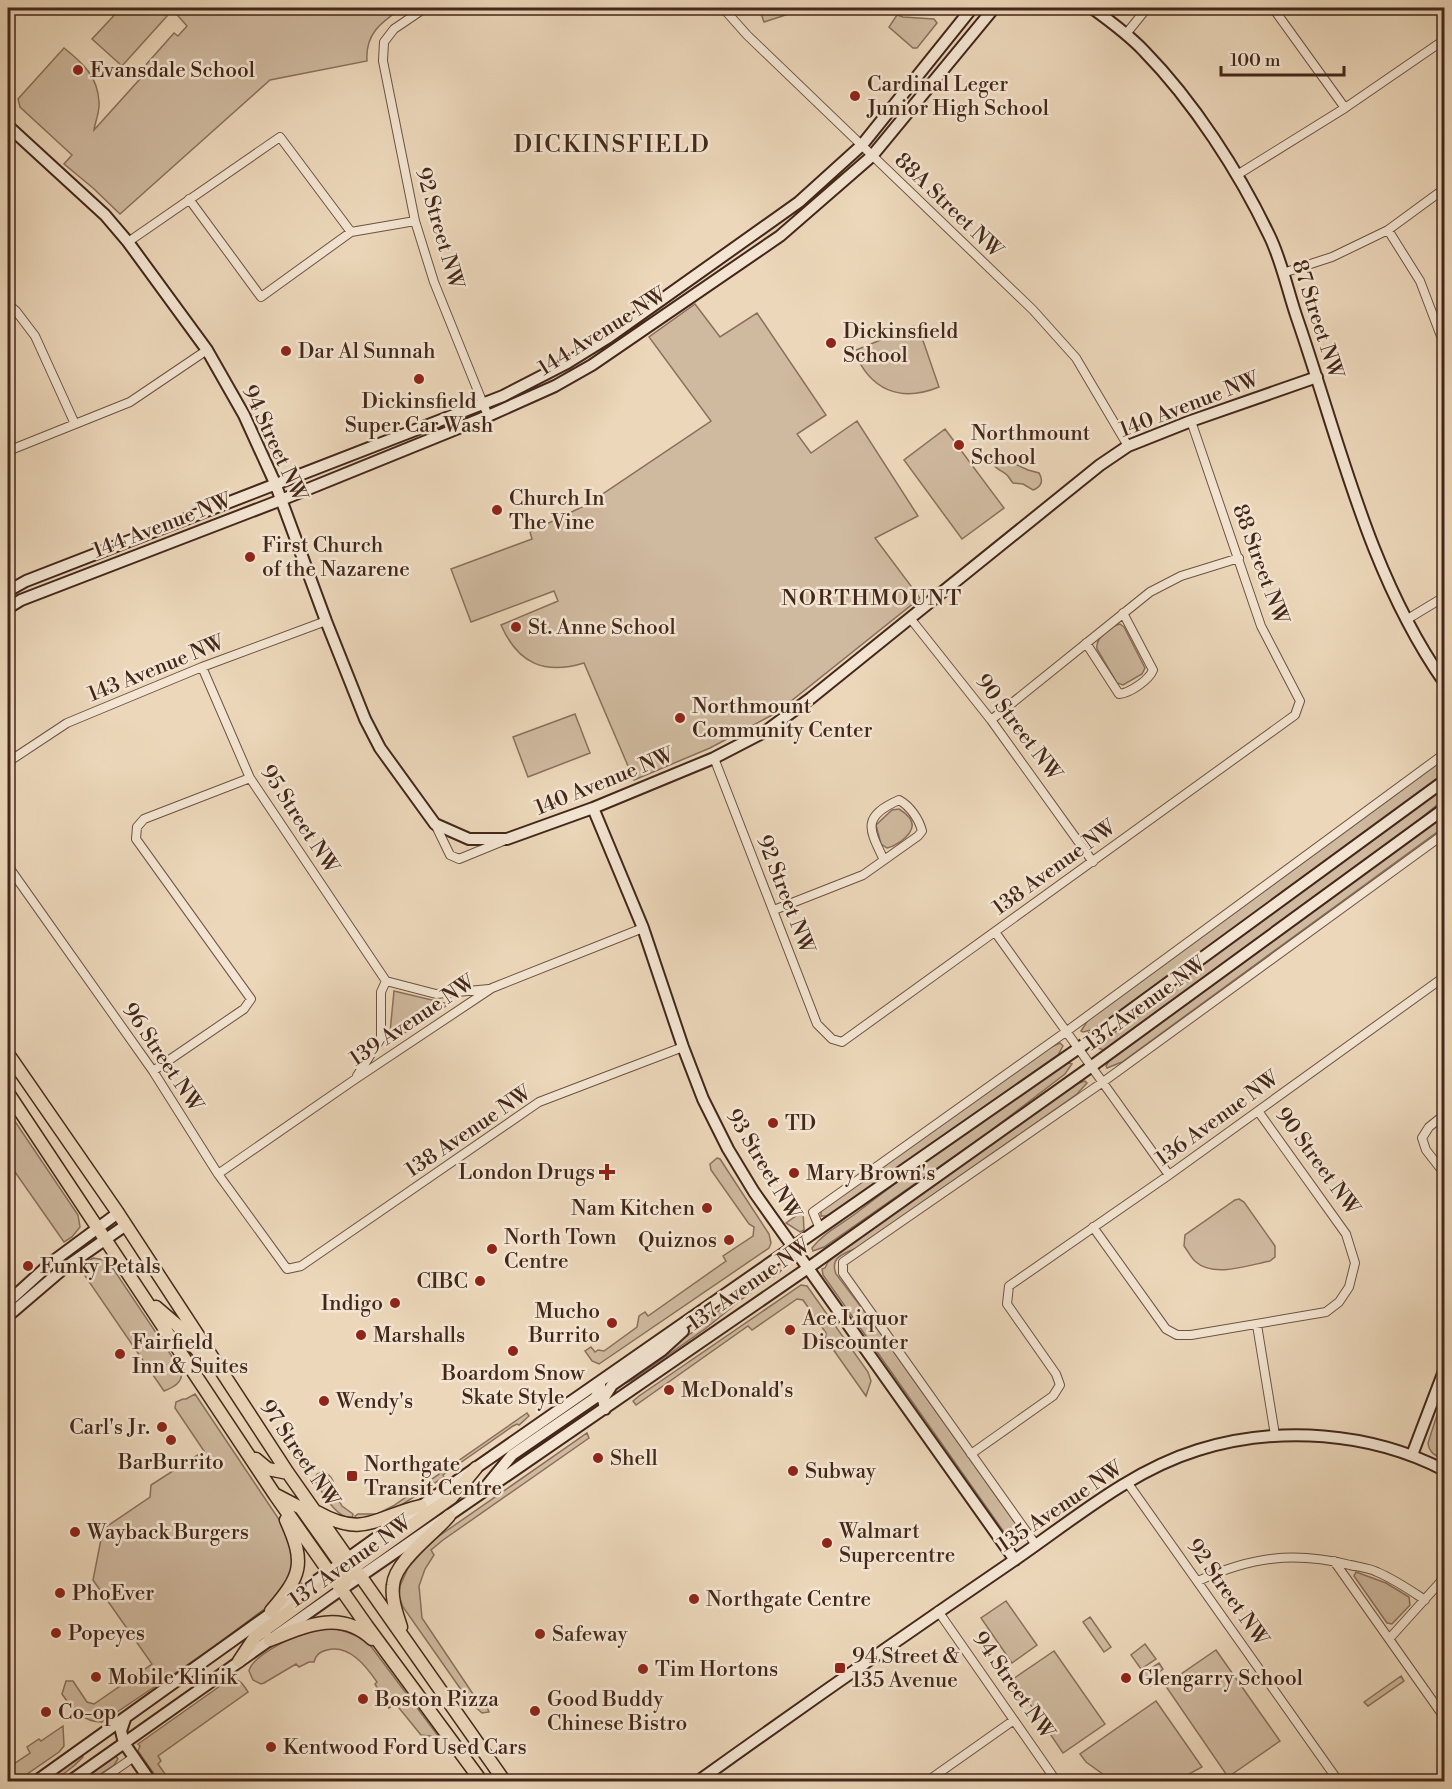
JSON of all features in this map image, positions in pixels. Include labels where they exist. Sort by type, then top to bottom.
[{"type":"main road","name":"97 Street NW","points":[[8,1054],[118,1213],[350,1567],[404,1637],[505,1782]]},
{"type":"main road","name":"97 Street NW","points":[[8,1093],[275,1495],[386,1652],[482,1782]]},
{"type":"main road","points":[[144,1297],[177,1325],[204,1360],[217,1365]]},
{"type":"main road","points":[[244,1448],[268,1469],[288,1473]]},
{"type":"main road","points":[[239,1661],[255,1637],[350,1567],[452,1497],[476,1468]]},
{"type":"main road","points":[[275,1495],[301,1508],[350,1567]]},
{"type":"main road","points":[[271,1611],[295,1581],[298,1563],[292,1533],[275,1495]]},
{"type":"main road","points":[[314,1510],[334,1521],[357,1525],[381,1521],[405,1509],[421,1506]]},
{"type":"main road","points":[[404,1637],[392,1587],[395,1576],[413,1553],[450,1516]]},
{"type":"main road","points":[[270,1640],[308,1625],[336,1621],[350,1624],[367,1634],[386,1652]]},
{"type":"street","name":"92 Street NW","points":[[425,8],[394,29],[384,42],[382,62],[415,221],[434,282],[488,416]]},
{"type":"street","name":"88A Street NW","points":[[723,8],[747,35],[1033,310],[1076,358],[1128,446]]},
{"type":"street","name":"144 Avenue NW","points":[[8,591],[26,581],[483,403],[536,380],[609,337],[799,202],[862,145],[972,8]]},
{"type":"street","name":"144 Avenue NW","points":[[8,608],[21,600],[281,500],[488,416],[555,386],[630,341],[780,236],[872,156],[994,8]]},
{"type":"street","name":"87 Street NW","points":[[1092,8],[1144,50],[1185,97],[1237,175],[1270,236],[1371,540],[1406,620],[1444,682]]},
{"type":"street","points":[[1126,34],[1147,8]]},
{"type":"street","points":[[1273,8],[1345,108]]},
{"type":"street","points":[[1237,175],[1345,108],[1444,40]]},
{"type":"street","name":"94 Street NW","points":[[8,126],[105,215],[128,242],[207,350],[243,414],[275,483],[326,621],[370,729],[380,748],[435,824],[450,855],[459,860],[507,839]]},
{"type":"street","points":[[128,242],[280,137],[351,232]]},
{"type":"street","points":[[1282,273],[1332,257],[1388,230],[1444,189]]},
{"type":"street","points":[[189,199],[261,297],[351,232],[415,221]]},
{"type":"street","points":[[1388,230],[1420,281],[1444,344]]},
{"type":"street","points":[[8,304],[35,336],[75,424]]},
{"type":"street","points":[[8,451],[130,402],[207,350]]},
{"type":"street","name":"140 Avenue NW","points":[[507,839],[593,808],[714,758],[766,731],[811,698],[1100,465],[1128,446],[1191,421],[1317,377]]},
{"type":"street","name":"88 Street NW","points":[[1191,421],[1261,626],[1300,701],[1295,715]]},
{"type":"street","points":[[991,720],[1150,592],[1181,576],[1239,558]]},
{"type":"street","points":[[1406,620],[1444,597]]},
{"type":"street","points":[[1086,643],[1119,694],[1125,693],[1150,676],[1153,670],[1149,660],[1123,613]]},
{"type":"street","name":"90 Street NW","points":[[910,618],[991,720],[1093,862]]},
{"type":"street","name":"143 Avenue NW","points":[[8,762],[67,723],[202,667],[326,621]]},
{"type":"street","name":"95 Street NW","points":[[202,667],[250,778],[386,981]]},
{"type":"street","name":"138 Avenue NW","points":[[832,1039],[842,1042],[1295,715]]},
{"type":"street","name":"137 Avenue NW","points":[[820,1229],[813,1212],[1067,1031],[1444,754]]},
{"type":"street","name":"92 Street NW","points":[[714,758],[817,1024],[832,1039]]},
{"type":"street","points":[[153,1071],[244,1009],[251,999],[136,839],[137,827],[144,819],[250,778]]},
{"type":"street","name":"137 Avenue NW","points":[[69,1782],[270,1640],[421,1506],[1079,1048],[1444,781]]},
{"type":"street","points":[[774,910],[863,875],[918,836],[922,831],[920,824],[906,804],[899,800],[876,816],[870,824],[871,833],[884,860]]},
{"type":"street","name":"93 Street NW","points":[[593,808],[643,928],[703,1099],[728,1149],[754,1192],[1015,1560]]},
{"type":"street","name":"137 Avenue NW","points":[[350,1567],[450,1516],[808,1268],[1092,1066],[1444,809]]},
{"type":"street","points":[[435,824],[469,839],[507,839]]},
{"type":"street","name":"137 Avenue NW","points":[[971,1454],[843,1273],[843,1262],[1103,1082],[1444,834]]},
{"type":"street","name":"96 Street NW","points":[[8,866],[153,1071],[218,1174],[287,1269]]},
{"type":"street","name":"139 Avenue NW","points":[[218,1174],[492,988],[643,928]]},
{"type":"street","points":[[995,932],[1168,1176]]},
{"type":"street","name":"136 Avenue NW","points":[[971,1454],[1053,1396],[1060,1385],[1056,1374],[1007,1304],[1009,1286],[1168,1176],[1444,977]]},
{"type":"street","points":[[354,1080],[381,1038],[381,992],[386,981],[436,994],[492,988]]},
{"type":"street","name":"138 Avenue NW","points":[[287,1269],[301,1266],[539,1102],[683,1047]]},
{"type":"street","name":"90 Street NW","points":[[1093,1227],[1166,1329],[1178,1335],[1257,1325],[1326,1312],[1339,1302],[1349,1287],[1355,1263],[1346,1234],[1258,1111]]},
{"type":"street","points":[[1444,1115],[1429,1126],[1422,1138],[1426,1150],[1444,1173]]},
{"type":"street","points":[[8,1302],[52,1262],[118,1213]]},
{"type":"street","points":[[9,1313],[63,1269],[126,1225]]},
{"type":"street","points":[[605,1408],[603,1399],[612,1385],[661,1351],[722,1297]]},
{"type":"street","points":[[1257,1325],[1275,1435]]},
{"type":"street","points":[[1444,1371],[1412,1455],[1444,1470]]},
{"type":"street","points":[[478,1496],[512,1455],[595,1398],[600,1390],[600,1382]]},
{"type":"street","name":"135 Avenue NW","points":[[696,1782],[938,1611],[1127,1482],[1153,1468],[1200,1449],[1238,1440],[1275,1435],[1348,1439],[1412,1455]]},
{"type":"street","points":[[971,1454],[1036,1545]]},
{"type":"street","name":"92 Street NW","points":[[1127,1482],[1340,1782]]},
{"type":"street","points":[[1198,1581],[1229,1567],[1259,1560],[1303,1556],[1377,1571],[1425,1600]]},
{"type":"street","points":[[1334,1561],[1444,1717]]},
{"type":"street","points":[[1389,1639],[1444,1578]]},
{"type":"street","name":"137 Avenue NW","points":[[35,1782],[271,1611],[335,1580]]},
{"type":"street","name":"94 Street NW","points":[[938,1611],[1057,1782]]},
{"type":"street","points":[[124,1719],[121,1731],[124,1743],[151,1782]]},
{"type":"street","points":[[926,1782],[1014,1720]]},
{"type":"street","points":[[98,1782],[134,1757]]},
{"type":"shaded area","points":[[121,8],[157,8],[167,16],[122,66],[92,39]]},
{"type":"shaded area","points":[[171,8],[402,8],[376,29],[369,43],[367,61],[270,80],[120,214],[64,164],[72,155],[20,107],[18,99],[64,48],[83,65],[96,85],[99,106],[94,130],[148,70],[144,67],[174,33],[178,36],[187,26]]},
{"type":"shaded area","points":[[759,8],[807,8],[764,22]]},
{"type":"shaded area","points":[[897,15],[934,19],[937,23],[917,48],[913,48],[889,27]]},
{"type":"shaded area","points":[[695,304],[720,337],[757,313],[826,415],[797,434],[811,453],[857,421],[918,516],[875,538],[920,598],[776,713],[710,748],[634,780],[584,663],[557,668],[534,663],[516,649],[501,625],[558,601],[554,591],[471,622],[451,569],[532,539],[530,532],[586,505],[711,421],[649,337]]},
{"type":"shaded area","points":[[914,326],[919,329],[939,387],[912,394],[888,390],[869,375],[854,351]]},
{"type":"shaded area","points":[[945,429],[1004,508],[962,539],[904,460]]},
{"type":"shaded area","points":[[1002,454],[1009,455],[1015,464],[1039,473],[1040,485],[1033,490],[1023,484],[1013,483],[993,464],[993,461]]},
{"type":"shaded area","points":[[1120,624],[1124,627],[1145,668],[1142,674],[1123,685],[1117,683],[1097,649],[1098,641],[1104,633]]},
{"type":"shaded area","points":[[575,714],[590,753],[528,777],[513,737]]},
{"type":"shaded area","points":[[1444,759],[1444,774],[1095,1029],[1081,1031],[1088,1020]]},
{"type":"shaded area","points":[[1444,787],[1444,799],[1402,834],[1111,1046],[1103,1050],[1098,1048],[1104,1040],[1141,1014],[1176,984]]},
{"type":"shaded area","points":[[899,809],[909,817],[911,829],[900,842],[887,848],[881,844],[876,825],[892,810]]},
{"type":"shaded area","points":[[1444,816],[1444,827],[1122,1062],[1107,1068],[1109,1061]]},
{"type":"shaded area","points":[[394,991],[449,1004],[389,1043]]},
{"type":"shaded area","points":[[1060,1043],[1063,1046],[1058,1055],[834,1212],[821,1216],[821,1210],[1049,1048]]},
{"type":"shaded area","points":[[1072,1064],[1065,1074],[989,1132],[824,1247],[813,1251],[812,1248],[828,1232],[959,1137],[1061,1066]]},
{"type":"shaded area","points":[[1085,1081],[1087,1083],[1077,1094],[859,1247],[844,1253],[837,1259],[834,1268],[836,1274],[1023,1534],[1022,1539],[1017,1543],[1011,1542],[823,1275],[822,1269],[842,1251],[841,1248],[1076,1084]]},
{"type":"shaded area","points":[[8,1111],[78,1215],[80,1227],[72,1237],[64,1242],[8,1162]]},
{"type":"shaded area","points":[[717,1158],[720,1159],[769,1234],[771,1243],[769,1248],[599,1364],[592,1361],[585,1351],[591,1347],[595,1352],[604,1351],[637,1327],[639,1316],[645,1312],[648,1316],[726,1261],[723,1256],[753,1236],[754,1227],[749,1224],[711,1170],[710,1164]]},
{"type":"shaded area","points":[[1239,1199],[1244,1202],[1275,1246],[1275,1257],[1270,1261],[1232,1269],[1203,1267],[1194,1260],[1184,1246],[1185,1235]]},
{"type":"shaded area","points":[[803,1211],[804,1230],[800,1232],[786,1223]]},
{"type":"shaded area","points":[[93,1258],[105,1260],[110,1264],[181,1370],[180,1381],[175,1386],[164,1391],[79,1267]]},
{"type":"shaded area","points":[[782,1263],[786,1265],[778,1274],[705,1329],[632,1380],[618,1386],[707,1322],[742,1289]]},
{"type":"shaded area","points":[[801,1285],[807,1286],[868,1372],[871,1381],[866,1396],[830,1345],[825,1344],[826,1333],[803,1300],[797,1299],[752,1330],[748,1326],[636,1405],[633,1401],[639,1396]]},
{"type":"shaded area","points":[[1444,1393],[1444,1460],[1431,1452],[1428,1443]]},
{"type":"shaded area","points":[[195,1394],[288,1533],[294,1552],[291,1578],[271,1604],[211,1649],[102,1722],[89,1720],[74,1709],[62,1694],[66,1681],[73,1681],[87,1702],[94,1704],[152,1664],[93,1580],[103,1529],[150,1497],[151,1485],[204,1451],[175,1408],[176,1402]]},
{"type":"shaded area","points":[[527,1413],[529,1416],[519,1425],[513,1426],[400,1506],[358,1522],[355,1516],[358,1514],[377,1514],[393,1506]]},
{"type":"shaded area","points":[[587,1433],[589,1438],[431,1550],[434,1555],[425,1569],[419,1586],[422,1618],[479,1703],[484,1700],[489,1712],[482,1713],[469,1701],[403,1607],[399,1596],[400,1586],[408,1568],[439,1536]]},
{"type":"shaded area","points":[[322,1472],[329,1475],[333,1481],[327,1483],[329,1495],[336,1495],[342,1506],[353,1514],[352,1519],[335,1509],[314,1480],[317,1474]]},
{"type":"shaded area","points":[[1356,1572],[1386,1583],[1409,1597],[1410,1605],[1392,1624],[1387,1623],[1354,1576]]},
{"type":"shaded area","points":[[1006,1601],[1037,1645],[1012,1663],[981,1618]]},
{"type":"shaded area","points":[[1090,1617],[1111,1647],[1104,1652],[1083,1622]]},
{"type":"shaded area","points":[[319,1626],[346,1632],[370,1645],[439,1737],[421,1735],[395,1703],[389,1708],[368,1669],[350,1653],[343,1650],[322,1652],[314,1662],[299,1667],[296,1664],[261,1684],[253,1680],[249,1671],[252,1664],[259,1658],[279,1644]]},
{"type":"shaded area","points":[[1145,1644],[1156,1659],[1141,1669],[1131,1655]]},
{"type":"shaded area","points":[[1216,1650],[1280,1741],[1228,1777],[1165,1685]]},
{"type":"shaded area","points":[[1054,1651],[1105,1724],[1063,1753],[1013,1679]]},
{"type":"shaded area","points":[[1159,1663],[1163,1669],[1153,1677],[1156,1682],[1150,1686],[1142,1674]]},
{"type":"shaded area","points":[[1401,1676],[1404,1681],[1368,1706],[1364,1702]]},
{"type":"shaded area","points":[[230,1679],[241,1682],[248,1692],[158,1756],[161,1761],[158,1764],[170,1781],[159,1781],[138,1751],[140,1746],[138,1744]]},
{"type":"shaded area","points":[[1156,1701],[1202,1767],[1176,1781],[1118,1781],[1107,1777],[1086,1762],[1080,1754]]},
{"type":"shaded area","points":[[63,1726],[64,1746],[59,1752],[17,1781],[8,1781],[8,1768],[30,1753],[27,1747],[39,1739],[41,1741]]},
{"type":"shaded area","points":[[82,1755],[79,1761],[64,1773],[42,1782]]},
{"type":"shaded area","points":[[116,1756],[118,1759],[114,1765],[90,1781],[76,1782],[107,1760]]},
{"type":"place","name":"Evansdale School","points":[[78,70]]},
{"type":"place","name":"Cardinal Leger Junior High School","points":[[855,96]]},
{"type":"place","name":"Dickinsfield School","points":[[831,343]]},
{"type":"place","name":"Dar Al Sunnah","points":[[286,351]]},
{"type":"place","name":"Dickinsfield Super Car Wash","points":[[419,379]]},
{"type":"place","name":"Northmount School","points":[[959,445]]},
{"type":"place","name":"Church In The Vine","points":[[497,510]]},
{"type":"place","name":"First Church of the Nazarene","points":[[250,557]]},
{"type":"place","name":"St. Anne School","points":[[516,627]]},
{"type":"place","name":"Northmount Community Center","points":[[680,718]]},
{"type":"place","name":"TD","points":[[773,1123]]},
{"type":"place","name":"London Drugs","points":[[607,1172]]},
{"type":"place","name":"Mary Brown's","points":[[794,1173]]},
{"type":"place","name":"Nam Kitchen","points":[[707,1208]]},
{"type":"place","name":"Quiznos","points":[[729,1240]]},
{"type":"place","name":"North Town Centre","points":[[492,1249]]},
{"type":"place","name":"Funky Petals","points":[[28,1266]]},
{"type":"place","name":"CIBC","points":[[480,1281]]},
{"type":"place","name":"Indigo","points":[[395,1303]]},
{"type":"place","name":"Mucho Burrito","points":[[612,1323]]},
{"type":"place","name":"Ace Liquor Discounter","points":[[790,1330]]},
{"type":"place","name":"Marshalls","points":[[361,1335]]},
{"type":"place","name":"Boardom Snow Skate Style","points":[[513,1351]]},
{"type":"place","name":"Fairfield Inn & Suites","points":[[120,1354]]},
{"type":"place","name":"McDonald's","points":[[669,1390]]},
{"type":"place","name":"Wendy's","points":[[324,1401]]},
{"type":"place","name":"Carl's Jr.","points":[[162,1427]]},
{"type":"place","name":"BarBurrito","points":[[171,1440]]},
{"type":"place","name":"Shell","points":[[598,1458]]},
{"type":"place","name":"Subway","points":[[793,1471]]},
{"type":"place","name":"Northgate Transit Centre","points":[[352,1476]]},
{"type":"place","name":"Wayback Burgers","points":[[75,1532]]},
{"type":"place","name":"Walmart Supercentre","points":[[827,1543]]},
{"type":"place","name":"PhoEver","points":[[60,1593]]},
{"type":"place","name":"Northgate Centre","points":[[694,1599]]},
{"type":"place","name":"Popeyes","points":[[56,1633]]},
{"type":"place","name":"Safeway","points":[[540,1634]]},
{"type":"place","name":"94 Street & 135 Avenue","points":[[840,1668]]},
{"type":"place","name":"Tim Hortons","points":[[643,1669]]},
{"type":"place","name":"Mobile Klinik","points":[[96,1677]]},
{"type":"place","name":"Glengarry School","points":[[1126,1678]]},
{"type":"place","name":"Boston Pizza","points":[[363,1699]]},
{"type":"place","name":"Good Buddy Chinese Bistro","points":[[535,1711]]},
{"type":"place","name":"Co-op","points":[[46,1712]]},
{"type":"place","name":"Kentwood Ford Used Cars","points":[[271,1747]]},
{"type":"district","name":"DICKINSFIELD","points":[[612,144]]},
{"type":"district","name":"NORTHMOUNT","points":[[872,597]]}]
